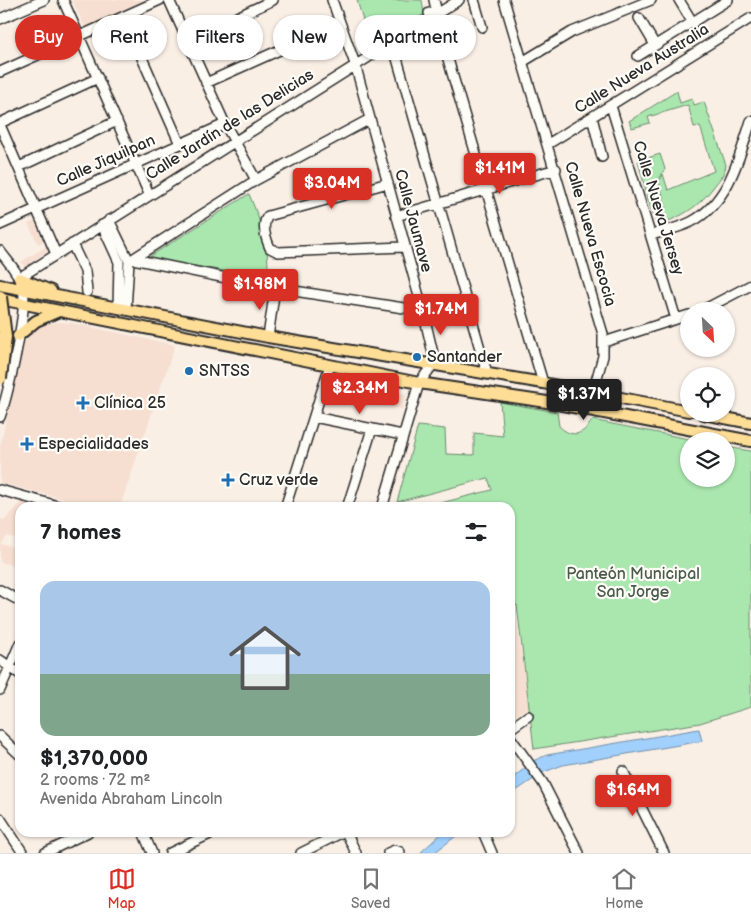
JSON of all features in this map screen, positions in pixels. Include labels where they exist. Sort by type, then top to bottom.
[{"type":"highway","points":[[0,298],[5,337],[0,378]]},
{"type":"main road","points":[[19,278],[61,296]]},
{"type":"main road","points":[[0,285],[268,337],[540,382],[680,409]]},
{"type":"main road","points":[[0,298],[419,384],[547,402],[751,442]]},
{"type":"main road","points":[[18,336],[36,321],[59,311]]},
{"type":"main road","points":[[735,420],[751,423]]},
{"type":"street","points":[[0,19],[44,0]]},
{"type":"street","points":[[63,0],[70,15]]},
{"type":"street","points":[[128,15],[160,0]]},
{"type":"street","points":[[169,0],[177,18]]},
{"type":"street","points":[[242,15],[274,0]]},
{"type":"street","name":"Calle Jaumave","points":[[332,0],[337,15]]},
{"type":"street","points":[[428,0],[433,15]]},
{"type":"street","points":[[433,15],[434,0]]},
{"type":"street","name":"Calle Jardín de las Delicias","points":[[435,15],[459,0]]},
{"type":"street","points":[[474,0],[482,27]]},
{"type":"street","name":"Calle Nueva Escocia","points":[[504,0],[556,168],[604,342],[600,368],[593,392]]},
{"type":"street","points":[[524,61],[572,32],[651,0]]},
{"type":"street","points":[[679,0],[693,22]]},
{"type":"street","points":[[638,56],[728,0]]},
{"type":"street","points":[[638,18],[655,45]]},
{"type":"street","name":"Calle Nueva Australia","points":[[548,144],[751,18]]},
{"type":"street","name":"Calle Jaumave","points":[[345,37],[370,119],[423,311],[434,365]]},
{"type":"street","points":[[82,41],[149,194]]},
{"type":"street","points":[[206,83],[273,52]]},
{"type":"street","points":[[0,72],[27,60]]},
{"type":"street","points":[[143,60],[180,144]]},
{"type":"street","points":[[196,60],[234,142],[256,180]]},
{"type":"street","name":"Calle Jardín de las Delicias","points":[[19,278],[361,60]]},
{"type":"street","points":[[398,60],[487,374]]},
{"type":"street","points":[[446,60],[540,382]]},
{"type":"street","points":[[56,254],[0,124],[98,78]]},
{"type":"street","name":"Calle Nueva Jersey","points":[[611,106],[676,319]]},
{"type":"street","points":[[592,117],[602,156]]},
{"type":"street","points":[[122,309],[124,278],[131,260],[256,180],[370,119]]},
{"type":"street","points":[[650,235],[691,222],[710,207],[732,176],[751,121]]},
{"type":"street","points":[[19,166],[117,122]]},
{"type":"street","name":"Calle Jiquilpan","points":[[0,225],[225,124]]},
{"type":"street","points":[[396,216],[556,168]]},
{"type":"street","points":[[388,183],[266,218],[264,224],[267,239],[273,250],[404,247]]},
{"type":"street","points":[[105,222],[118,248],[131,260],[274,288],[423,311]]},
{"type":"street","points":[[72,244],[85,271],[87,292]]},
{"type":"street","points":[[118,248],[119,262],[124,278]]},
{"type":"street","points":[[0,250],[19,278],[23,290],[23,304],[10,381],[0,417]]},
{"type":"street","points":[[718,302],[751,285]]},
{"type":"street","points":[[268,337],[274,288]]},
{"type":"street","points":[[604,342],[680,318]]},
{"type":"street","points":[[287,502],[330,365]]},
{"type":"street","points":[[384,502],[402,435],[419,384],[434,365]]},
{"type":"street","points":[[314,417],[402,435]]},
{"type":"street","points":[[349,502],[372,430]]},
{"type":"street","points":[[0,490],[43,502]]},
{"type":"street","points":[[0,590],[15,599]]},
{"type":"street","points":[[0,690],[15,654]]},
{"type":"street","points":[[0,660],[15,670]]},
{"type":"street","points":[[515,725],[528,716]]},
{"type":"street","points":[[0,736],[15,750]]},
{"type":"street","points":[[515,743],[538,774],[579,853]]},
{"type":"street","points":[[623,771],[663,853]]},
{"type":"street","points":[[0,818],[23,853]]},
{"type":"street","points":[[45,853],[73,837]]},
{"type":"street","points":[[145,837],[152,853]]},
{"type":"street","points":[[170,853],[204,837]]},
{"type":"street","points":[[301,853],[335,837]]},
{"type":"street","points":[[348,837],[356,853]]},
{"type":"street","points":[[485,837],[492,853]]},
{"type":"street","points":[[388,853],[395,850],[400,852]]},
{"type":"shaded area","points":[[72,0],[146,0],[113,15],[92,15],[92,25],[85,28],[82,15],[79,15]]},
{"type":"shaded area","points":[[34,221],[44,241],[38,244],[28,224]]},
{"type":"shaded area","points":[[47,246],[50,250],[25,267],[21,262]]},
{"type":"shaded area","name":"Clínica 25","points":[[57,322],[72,323],[175,345],[122,502],[76,502],[0,483],[0,446],[22,347],[30,334],[42,325]]},
{"type":"shaded area","points":[[333,378],[354,383],[355,379],[365,382],[365,386],[373,387],[375,384],[380,385],[379,390],[407,394],[402,409],[328,396]]},
{"type":"shaded area","points":[[15,509],[15,538],[7,536],[1,544],[15,548],[15,566],[0,562],[0,519],[5,520]]},
{"type":"shaded area","points":[[515,609],[529,707],[515,717]]},
{"type":"green space","points":[[357,0],[422,0],[424,14],[422,15],[361,15]]},
{"type":"green space","points":[[677,91],[680,103],[692,99],[694,105],[704,102],[726,165],[725,171],[703,199],[682,215],[657,225],[653,212],[666,207],[659,182],[663,174],[668,190],[714,171],[700,126],[694,127],[688,105],[648,117],[650,123],[632,128],[629,121]]},
{"type":"green space","points":[[660,154],[665,169],[657,182],[664,206],[651,210],[638,161]]},
{"type":"green space","points":[[249,194],[261,225],[266,245],[267,278],[147,258]]},
{"type":"green space","name":"Panteón Municipal San Jorge","points":[[500,402],[557,412],[559,426],[573,434],[581,432],[592,420],[680,437],[680,487],[735,487],[735,448],[751,451],[751,707],[700,723],[534,749],[517,605],[515,606],[515,502],[445,502],[492,490],[488,478],[397,502],[418,426],[445,429],[446,454],[474,455],[474,433],[503,436]]},
{"type":"water","points":[[699,729],[702,741],[563,765],[544,772],[515,792],[515,776],[535,760],[547,755]]},
{"type":"water","points":[[438,837],[455,837],[434,853],[420,853]]},
{"type":"place","name":"Santander","points":[[417,357]]},
{"type":"place","name":"SNTSS","points":[[189,371]]},
{"type":"place","name":"Clínica 25","points":[[83,403]]},
{"type":"place","name":"Especialidades","points":[[27,444]]},
{"type":"place","name":"Cruz verde","points":[[228,480]]}]
